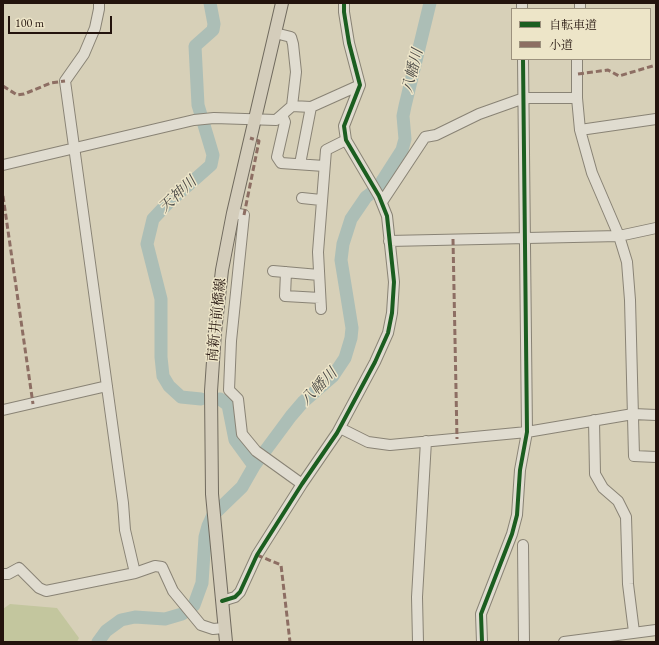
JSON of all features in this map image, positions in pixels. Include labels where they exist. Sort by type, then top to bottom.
[{"type":"main road","name":"南新井前橋線","points":[[226,642],[212,494],[211,387],[214,339],[222,270],[233,213],[282,3]]},
{"type":"street","points":[[99,3],[95,28],[84,54],[65,81],[107,386],[125,530],[135,573]]},
{"type":"street","points":[[222,601],[235,597],[240,592],[257,555],[340,428],[376,362],[388,332],[394,298],[387,216],[380,199],[346,140],[344,126],[360,85],[349,43],[344,3]]},
{"type":"street","points":[[3,165],[194,120],[214,118],[276,120],[292,106],[296,72],[293,44],[290,37],[274,33]]},
{"type":"street","points":[[482,642],[481,614],[512,534],[517,515],[520,470],[527,432],[523,60]]},
{"type":"street","points":[[577,60],[577,98],[580,130],[592,173],[627,262],[630,300],[634,456],[656,457]]},
{"type":"street","points":[[292,106],[311,106],[360,85]]},
{"type":"street","points":[[380,199],[425,137],[436,135],[479,114],[524,98],[577,98]]},
{"type":"street","points":[[300,164],[311,106]]},
{"type":"street","points":[[282,115],[285,122],[277,157],[280,163],[324,166]]},
{"type":"street","points":[[580,130],[656,119]]},
{"type":"street","points":[[320,309],[318,252],[326,150],[346,140]]},
{"type":"street","points":[[302,198],[321,200]]},
{"type":"street","points":[[233,213],[244,215],[231,341],[228,387],[238,399],[242,434],[256,451],[274,462],[302,484]]},
{"type":"street","points":[[389,241],[618,236],[656,228]]},
{"type":"street","points":[[273,272],[319,274]]},
{"type":"street","points":[[286,272],[285,296],[320,298]]},
{"type":"street","points":[[214,339],[231,341]]},
{"type":"street","points":[[3,410],[107,386]]},
{"type":"street","points":[[211,387],[228,387]]},
{"type":"street","points":[[340,428],[368,442],[390,445],[527,432],[633,414],[656,415]]},
{"type":"street","points":[[594,420],[595,474],[603,488],[618,501],[626,517],[628,584],[634,632]]},
{"type":"street","points":[[418,642],[416,597],[426,441]]},
{"type":"street","points":[[523,546],[524,642]]},
{"type":"street","points":[[3,574],[8,574],[19,568],[39,588],[46,591],[135,573],[155,566],[162,567],[171,587],[182,605],[193,618],[201,625],[213,629],[224,628]]},
{"type":"street","points":[[564,642],[656,630]]},
{"type":"green space","points":[[10,604],[57,608],[79,638],[77,642],[3,642],[3,609]]},
{"type":"waterway","name":"天神川","points":[[201,399],[181,397],[169,386],[163,376],[161,357],[161,299],[147,244],[153,219],[168,203],[211,165],[213,155],[198,105],[195,46],[213,30],[214,24],[210,3]]},
{"type":"waterway","name":"八幡川","points":[[98,642],[106,631],[121,620],[135,617],[165,619],[182,614],[194,605],[202,583],[205,537],[213,515],[242,487],[254,466],[291,416],[303,402],[333,376],[345,358],[351,338],[352,328],[341,260],[343,244],[351,219],[366,197],[377,189],[402,150],[405,139],[403,116],[430,3]]},
{"type":"waterway","name":"天神川","points":[[220,399],[228,405],[235,440],[254,466]]},
{"type":"marked path","points":[[578,74],[608,70],[619,76],[656,65]]},
{"type":"marked path","points":[[3,86],[17,95],[24,94],[51,83],[65,81]]},
{"type":"marked path","points":[[244,215],[259,141],[250,138]]},
{"type":"marked path","points":[[3,196],[33,404]]},
{"type":"marked path","points":[[453,239],[457,439]]},
{"type":"marked path","points":[[257,555],[281,565],[290,642]]},
{"type":"cycle path","points":[[222,601],[235,597],[240,592],[257,555],[302,484],[337,433],[375,362],[388,333],[392,313],[394,282],[387,216],[379,196],[346,140],[344,126],[360,85],[349,43],[344,3]]},
{"type":"cycle path","points":[[482,642],[481,614],[512,534],[517,515],[520,470],[527,432],[523,60]]}]
